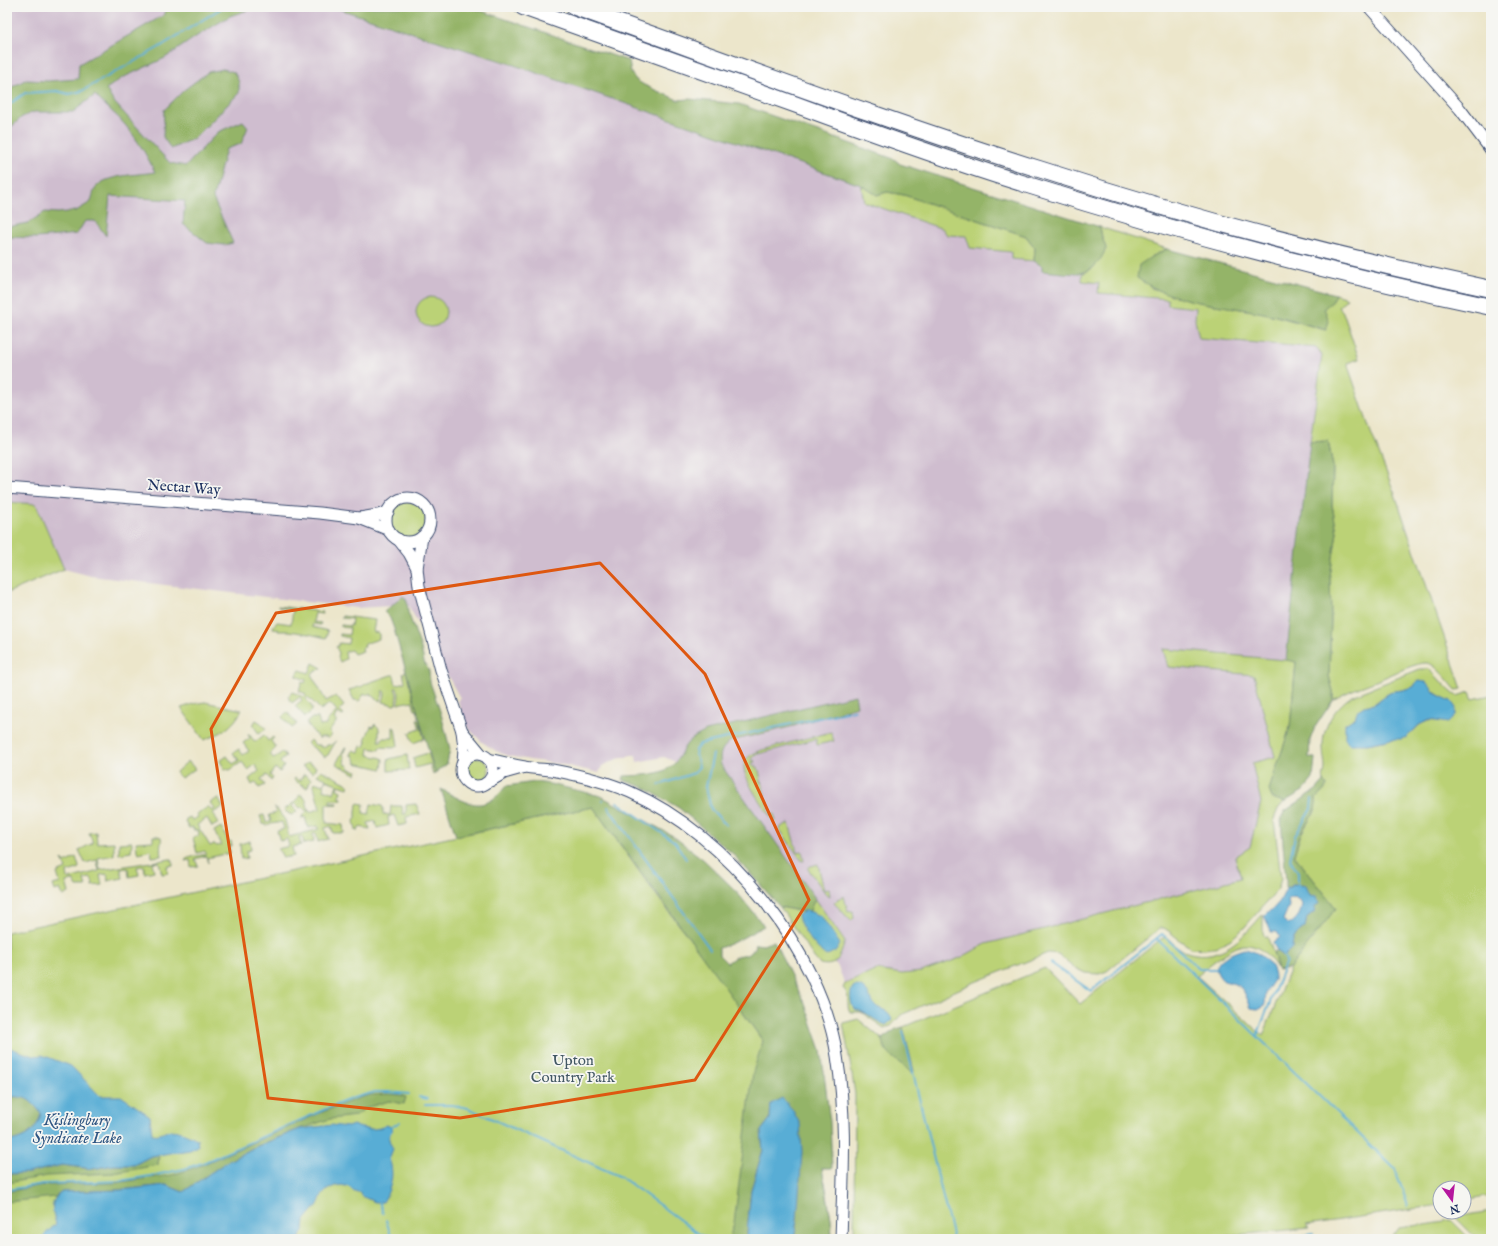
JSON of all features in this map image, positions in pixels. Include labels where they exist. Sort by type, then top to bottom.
[{"type":"highway","points":[[523,7],[920,150],[1028,185],[1279,258],[1412,290],[1491,307]]},
{"type":"highway","points":[[576,7],[830,98],[1041,170],[1245,229],[1342,255],[1491,289]]},
{"type":"street","points":[[1369,7],[1460,109],[1491,150]]},
{"type":"street","name":"Nectar Way","points":[[7,488],[288,510],[359,518],[389,530]]},
{"type":"street","points":[[398,539],[412,541],[422,536],[428,530],[430,516],[425,506],[420,501],[414,499],[402,499],[392,506],[388,512],[387,524],[389,530],[409,553],[417,568],[426,614],[462,731],[464,748],[463,763],[461,768],[462,775],[466,782],[470,785],[481,786],[504,773],[525,767]]},
{"type":"street","name":"Nectar Way","points":[[359,518],[388,512]]},
{"type":"street","points":[[417,568],[422,536]]},
{"type":"street","points":[[462,731],[493,765],[494,771],[490,781]]},
{"type":"street","points":[[463,763],[472,755],[485,757],[525,767],[594,778],[631,792],[667,812],[723,855],[765,903],[800,954],[817,990],[829,1023],[837,1055],[844,1122],[841,1239]]},
{"type":"highlighted area","points":[[600,563],[705,674],[809,900],[695,1080],[460,1118],[268,1098],[211,729],[276,613]]},
{"type":"shaded area","points":[[7,7],[333,7],[511,64],[861,185],[864,202],[943,229],[947,235],[966,236],[970,248],[1012,252],[1011,259],[1034,261],[1042,266],[1042,271],[1082,274],[1082,281],[1099,283],[1099,293],[1168,299],[1168,305],[1197,308],[1195,320],[1199,338],[1317,348],[1322,355],[1310,442],[1286,660],[1296,661],[1269,790],[1268,869],[1163,913],[916,989],[860,978],[845,984],[837,965],[834,963],[839,958],[845,941],[780,849],[676,762],[664,757],[637,762],[636,755],[617,759],[602,766],[599,773],[560,764],[509,756],[496,751],[482,742],[468,728],[458,701],[460,698],[408,605],[357,608],[91,576],[64,569],[7,593]]},
{"type":"green space","points":[[167,7],[250,7],[248,10],[230,16],[165,58],[122,78],[106,89],[113,101],[170,163],[186,166],[218,132],[243,121],[248,127],[241,144],[226,149],[213,198],[233,243],[224,245],[207,243],[183,224],[185,201],[110,196],[106,236],[95,221],[85,221],[77,234],[37,238],[7,237],[7,227],[28,223],[45,212],[58,213],[76,211],[91,202],[95,189],[99,184],[106,180],[122,176],[155,172],[142,148],[130,131],[95,95],[73,112],[34,112],[22,117],[10,128],[7,135],[7,90],[25,80],[48,81],[78,79],[79,64],[164,15]]},
{"type":"green space","points":[[333,7],[470,7],[629,61],[631,73],[636,80],[678,100],[689,99],[739,104],[894,159],[900,164],[1100,227],[1106,248],[1101,259],[1088,271],[1072,274],[1042,271],[1042,266],[1034,261],[1035,248],[1026,236],[904,195],[887,192],[877,195],[861,185],[511,64]]},
{"type":"green space","points":[[223,69],[234,72],[239,82],[239,93],[196,137],[171,149],[163,137],[164,110],[184,90],[208,72]]},
{"type":"green space","points":[[861,185],[877,195],[887,192],[904,195],[1026,236],[1035,248],[1034,261],[1011,259],[1011,252],[970,248],[966,236],[947,235],[943,229],[864,202]]},
{"type":"green space","points":[[1100,227],[1167,249],[1151,257],[1151,288],[1198,302],[1265,313],[1325,330],[1329,321],[1323,308],[1333,301],[1335,294],[1347,298],[1339,307],[1343,312],[1359,359],[1347,363],[1370,430],[1396,497],[1462,689],[1456,690],[1434,666],[1423,663],[1352,690],[1333,700],[1333,691],[1329,676],[1331,619],[1330,576],[1337,532],[1332,505],[1333,466],[1328,441],[1310,442],[1322,355],[1317,348],[1199,338],[1195,320],[1196,308],[1168,305],[1168,299],[1098,293],[1099,283],[1082,281],[1082,274],[1093,268],[1106,249]]},
{"type":"green space","points":[[1167,249],[1335,294],[1333,301],[1324,308],[1329,321],[1326,330],[1271,315],[1182,298],[1151,287],[1137,278],[1139,265]]},
{"type":"green space","points":[[431,297],[437,298],[445,306],[445,318],[437,326],[431,327],[425,326],[417,318],[416,312],[417,306],[425,298]]},
{"type":"green space","points":[[1328,441],[1333,466],[1332,505],[1337,532],[1330,576],[1331,618],[1329,676],[1333,691],[1333,700],[1315,727],[1310,740],[1309,758],[1315,758],[1313,779],[1303,791],[1284,802],[1272,798],[1269,790],[1290,727],[1296,662],[1286,660],[1310,442]]},
{"type":"green space","points":[[7,502],[36,504],[64,569],[7,593]]},
{"type":"green space","points":[[408,502],[418,505],[423,510],[426,520],[423,530],[418,535],[408,538],[398,535],[393,530],[390,520],[393,510],[398,505]]},
{"type":"green space","points":[[403,596],[407,601],[408,612],[421,648],[424,662],[429,671],[430,682],[441,714],[450,749],[447,764],[435,773],[394,629],[390,618],[384,612]]},
{"type":"green space","points":[[278,606],[322,612],[322,614],[315,613],[313,622],[321,623],[320,625],[313,624],[312,627],[328,631],[326,638],[289,631],[278,631],[278,629],[273,628],[277,622],[291,624],[293,610]]},
{"type":"green space","points":[[342,616],[375,620],[373,632],[379,633],[379,639],[364,644],[365,647],[362,648],[363,651],[354,654],[351,650],[345,652],[346,659],[340,662],[338,657],[339,653],[336,647],[339,643],[348,644],[349,638],[340,636],[340,634],[349,635],[350,628],[341,627],[341,625],[351,626],[352,619],[342,618]]},
{"type":"green space","points":[[1163,649],[1296,661],[1290,727],[1269,790],[1272,798],[1284,802],[1278,809],[1274,819],[1281,879],[1278,889],[1243,929],[1231,939],[1216,947],[1205,949],[1192,948],[1164,928],[1160,928],[1107,971],[1099,974],[1085,973],[1075,968],[1058,954],[1048,953],[975,982],[901,1015],[891,1026],[884,1028],[861,1012],[850,1012],[848,997],[843,988],[845,984],[877,970],[902,974],[921,972],[960,958],[986,944],[1241,878],[1235,857],[1250,847],[1261,802],[1252,763],[1275,757],[1254,675],[1168,667]]},
{"type":"green space","points":[[313,663],[322,668],[311,674],[326,701],[336,696],[344,706],[339,710],[344,715],[343,716],[337,713],[334,719],[337,721],[329,732],[332,735],[328,739],[327,737],[320,737],[319,739],[306,723],[312,718],[318,718],[320,726],[326,725],[327,721],[337,711],[330,703],[321,710],[308,697],[306,699],[312,707],[312,711],[305,717],[295,706],[302,700],[300,697],[292,703],[288,697],[292,692],[305,697],[306,694],[299,691],[302,682],[305,683],[306,680],[296,676],[300,670],[309,673]]},
{"type":"green space","points":[[1420,669],[1429,669],[1457,696],[1470,692],[1473,699],[1491,695],[1491,1196],[1472,1200],[1472,1180],[1432,1180],[1432,1206],[1306,1225],[1309,1228],[1209,1239],[854,1239],[855,1094],[843,1023],[858,1019],[882,1039],[886,1049],[894,1058],[904,1066],[914,1071],[903,1027],[1045,968],[1080,1004],[1161,939],[1166,937],[1178,948],[1191,953],[1206,955],[1216,953],[1225,949],[1242,937],[1263,914],[1263,933],[1265,937],[1267,936],[1278,970],[1265,953],[1256,947],[1245,945],[1227,952],[1197,976],[1263,1036],[1290,968],[1336,908],[1294,855],[1301,834],[1315,811],[1316,798],[1327,786],[1323,779],[1325,768],[1323,741],[1327,726],[1335,712],[1352,696]],"holes":[[[1419,681],[1442,697],[1451,701],[1438,721],[1426,722],[1410,735],[1403,738],[1389,739],[1367,744],[1345,724],[1355,718],[1364,706],[1374,704],[1394,691],[1412,687]]]},
{"type":"green space","points":[[405,671],[417,710],[415,710],[412,701],[398,704],[399,694],[397,688],[395,688],[397,694],[396,704],[394,705],[383,702],[385,694],[384,691],[382,691],[383,694],[380,701],[369,693],[367,695],[365,693],[359,701],[354,700],[349,690],[391,675],[394,675],[396,685],[405,682],[403,673]]},
{"type":"green space","points":[[855,695],[857,706],[794,726],[731,741],[723,749],[720,758],[721,765],[815,898],[809,913],[780,907],[733,854],[679,808],[643,787],[623,780],[624,776],[644,775],[664,771],[674,764],[688,742],[706,731]]},
{"type":"green space","points":[[205,702],[242,710],[230,726],[216,735],[204,740],[181,708]]},
{"type":"green space","points":[[287,712],[297,724],[292,728],[282,717]]},
{"type":"green space","points":[[417,719],[419,719],[424,739],[413,743],[409,733],[420,729]]},
{"type":"green space","points":[[256,720],[266,729],[259,734],[253,725]]},
{"type":"green space","points":[[375,724],[379,728],[379,741],[382,741],[382,738],[393,738],[393,727],[395,728],[398,746],[393,748],[380,747],[379,750],[369,748],[368,755],[382,758],[382,769],[355,763],[356,761],[353,755],[351,756],[353,750],[359,752],[361,746],[365,747],[367,741],[365,740],[371,726],[374,727]]},
{"type":"green space","points":[[831,732],[834,741],[817,745],[816,739],[754,755],[754,757],[751,758],[752,761],[754,760],[755,762],[752,763],[753,766],[756,765],[756,768],[758,767],[769,812],[774,814],[775,822],[766,811],[747,778],[744,771],[746,759],[762,750]]},
{"type":"green space","points":[[249,734],[255,742],[264,735],[268,741],[273,737],[274,738],[271,741],[276,748],[270,754],[274,759],[282,752],[286,757],[280,762],[284,766],[280,772],[275,768],[270,775],[273,778],[271,781],[267,775],[261,779],[265,785],[259,788],[256,782],[252,785],[249,779],[259,771],[255,765],[248,770],[242,762],[230,770],[225,769],[220,761],[227,756],[233,764],[239,760],[233,753],[239,749],[243,755],[249,751],[243,743],[250,738],[248,735]]},
{"type":"green space","points":[[310,740],[315,745],[320,745],[320,747],[326,747],[327,745],[331,745],[336,741],[328,755],[325,757],[307,743]]},
{"type":"green space","points":[[345,747],[343,754],[346,765],[348,765],[350,769],[357,771],[356,774],[336,764]]},
{"type":"green space","points":[[428,753],[435,773],[433,774],[430,764],[415,768],[413,758]]},
{"type":"green space","points":[[407,755],[409,770],[388,771],[389,759]]},
{"type":"green space","points":[[477,758],[485,762],[489,770],[485,778],[477,782],[469,778],[465,770],[469,762]]},
{"type":"green space","points":[[188,761],[195,769],[181,778],[176,772]]},
{"type":"green space","points":[[308,762],[316,767],[313,773],[302,766]]},
{"type":"green space","points":[[321,770],[349,786],[348,788],[338,785],[337,789],[341,791],[339,797],[342,798],[341,800],[330,800],[330,803],[338,803],[337,805],[326,804],[326,823],[343,825],[344,833],[333,833],[331,826],[325,828],[328,839],[318,842],[316,833],[313,834],[314,842],[304,844],[302,836],[299,837],[301,845],[292,847],[294,856],[282,858],[283,857],[278,849],[289,846],[287,839],[280,841],[277,831],[284,829],[282,822],[266,825],[263,824],[260,816],[264,815],[266,822],[271,821],[269,815],[276,813],[275,807],[285,820],[289,837],[319,829],[318,826],[308,828],[305,817],[301,818],[307,812],[295,803],[292,806],[297,811],[292,815],[284,810],[297,800],[300,794],[306,799],[309,812],[320,809],[314,782],[323,785],[326,779],[317,775]],"holes":[[[326,780],[337,784],[334,793],[323,789]]]},
{"type":"green space","points":[[304,774],[311,779],[307,788],[294,780],[295,778],[300,781]]},
{"type":"green space","points":[[1324,781],[1327,786],[1316,798],[1314,812],[1301,833],[1294,855],[1336,908],[1290,968],[1278,970],[1273,952],[1277,951],[1284,956],[1292,948],[1293,941],[1296,936],[1305,927],[1307,917],[1314,912],[1310,895],[1295,884],[1286,889],[1281,818],[1285,811],[1316,790]]},
{"type":"green space","points":[[535,782],[601,796],[673,836],[704,860],[735,890],[764,926],[719,948],[719,955],[727,963],[738,956],[747,955],[755,948],[756,944],[763,945],[774,941],[805,1004],[821,1050],[830,1122],[832,1168],[822,1168],[831,1219],[832,1239],[794,1239],[797,1219],[771,1104],[770,1119],[761,1131],[763,1150],[751,1190],[747,1233],[749,1239],[729,1239],[734,1223],[753,1072],[763,1041],[593,807],[456,836],[441,789],[459,799],[475,804],[483,804],[498,795],[506,786]]},
{"type":"green space","points":[[218,798],[223,807],[213,813],[219,823],[212,827],[207,818],[197,825],[210,846],[214,844],[217,846],[221,845],[214,831],[221,827],[229,842],[231,841],[232,845],[229,846],[230,853],[207,858],[208,863],[206,856],[195,859],[198,866],[191,867],[190,860],[185,861],[187,858],[206,854],[205,851],[197,853],[192,838],[199,836],[198,830],[193,830],[193,827],[189,828],[185,822],[186,819],[190,817],[192,820],[198,817],[196,814],[208,806],[212,811],[215,809],[210,803]]},
{"type":"green space","points":[[357,803],[364,804],[363,813],[369,814],[371,804],[382,806],[383,814],[390,815],[391,806],[402,806],[403,814],[406,814],[406,805],[416,804],[420,814],[406,817],[407,824],[398,826],[394,815],[388,817],[389,825],[377,828],[375,821],[368,823],[370,829],[359,827],[358,831],[356,831],[354,821],[356,818]]},
{"type":"green space","name":"Upton Country Park","points":[[593,807],[654,892],[715,972],[777,1062],[825,1182],[831,1219],[832,1239],[7,1239],[7,932]]},
{"type":"green space","points":[[789,823],[797,852],[802,851],[804,861],[802,861],[780,830],[781,827]]},
{"type":"green space","points":[[96,832],[97,843],[114,842],[114,855],[98,858],[100,870],[170,859],[172,859],[173,865],[167,866],[168,873],[162,874],[159,862],[152,863],[154,871],[145,873],[144,866],[137,867],[139,875],[129,877],[128,868],[121,869],[123,878],[107,881],[107,874],[100,875],[102,885],[92,886],[93,884],[91,878],[84,879],[86,887],[77,887],[73,880],[66,882],[69,893],[63,896],[60,889],[55,891],[53,885],[60,883],[57,873],[66,869],[62,859],[65,863],[76,857],[79,867],[78,869],[67,872],[68,879],[99,871],[97,860],[85,863],[79,850],[93,843],[89,833]]},
{"type":"green space","points":[[153,836],[161,837],[161,856],[152,857],[151,850],[139,853],[137,851],[136,842],[153,841]]},
{"type":"green space","points":[[250,841],[251,850],[246,851],[247,858],[241,859],[240,844]]},
{"type":"green space","points":[[132,842],[131,852],[119,854],[119,843]]},
{"type":"green space","points":[[818,864],[824,890],[829,889],[830,896],[826,894],[808,869],[808,867]]},
{"type":"green space","points":[[844,896],[848,912],[853,911],[854,918],[851,921],[834,903],[839,898]]},
{"type":"green space","points":[[815,898],[845,942],[840,956],[831,964],[820,964],[815,959],[780,907],[808,913]]},
{"type":"green space","points":[[903,1027],[914,1072],[910,1072],[893,1058],[883,1045],[882,1039],[896,1029]]},
{"type":"green space","points":[[387,1094],[406,1097],[404,1104],[389,1101],[365,1108],[356,1116],[330,1119],[300,1129],[253,1148],[225,1163],[183,1192],[166,1185],[121,1190],[62,1192],[55,1197],[7,1202],[7,1192],[37,1186],[114,1183],[172,1175],[197,1167],[320,1113],[362,1097]]},
{"type":"green space","points":[[23,1096],[33,1103],[41,1113],[39,1120],[37,1125],[25,1136],[7,1142],[7,1097]]},
{"type":"green space","points":[[159,1155],[158,1165],[114,1173],[47,1176],[7,1183],[7,1174],[28,1173],[62,1165],[93,1169],[113,1165],[134,1165],[151,1156]]},
{"type":"green space","points":[[1491,1211],[1491,1239],[1477,1239],[1458,1220],[1472,1220],[1472,1214]]},
{"type":"green space","points":[[1451,1220],[1470,1239],[1391,1239],[1399,1228]]},
{"type":"water","points":[[1419,681],[1426,682],[1436,694],[1451,701],[1456,708],[1455,716],[1448,723],[1430,720],[1419,725],[1407,737],[1401,739],[1392,739],[1367,744],[1349,744],[1345,738],[1345,724],[1355,718],[1358,710],[1364,706],[1374,704],[1394,691],[1412,687]]},
{"type":"water","points":[[1295,884],[1306,886],[1310,895],[1316,896],[1320,903],[1315,906],[1314,912],[1307,917],[1305,927],[1296,936],[1293,941],[1292,948],[1284,956],[1277,951],[1273,943],[1280,937],[1277,932],[1271,932],[1264,915],[1273,909],[1280,901],[1286,889]],"holes":[[[1295,897],[1302,904],[1298,917],[1287,924],[1283,920],[1289,906],[1288,899]]]},
{"type":"water","points":[[806,910],[821,916],[840,944],[837,950],[826,956],[813,943],[799,920],[798,915]]},
{"type":"water","points":[[1244,949],[1255,952],[1265,959],[1272,968],[1274,974],[1274,980],[1266,992],[1265,1004],[1262,1008],[1251,1008],[1243,990],[1235,984],[1224,981],[1218,974],[1218,965],[1225,957]]},
{"type":"water","points":[[854,986],[864,989],[874,1004],[887,1011],[892,1020],[886,1025],[854,1009],[851,991]]},
{"type":"water","name":"Kislingbury Syndicate Lake","points":[[7,1047],[33,1056],[42,1055],[71,1066],[100,1096],[121,1096],[150,1116],[152,1134],[160,1134],[171,1130],[179,1131],[197,1139],[198,1146],[190,1150],[151,1156],[134,1165],[113,1165],[93,1169],[62,1165],[28,1173],[7,1174],[7,1142],[25,1136],[29,1133],[37,1125],[41,1113],[27,1099],[7,1097]]},
{"type":"water","points":[[782,1098],[792,1109],[800,1124],[802,1152],[794,1239],[749,1239],[747,1233],[751,1190],[763,1150],[761,1131],[770,1119],[771,1104]]},
{"type":"water","points":[[332,1125],[348,1127],[353,1125],[370,1129],[387,1125],[391,1127],[392,1131],[389,1137],[393,1149],[389,1159],[392,1170],[390,1186],[383,1202],[375,1202],[361,1196],[360,1192],[356,1192],[342,1185],[328,1189],[321,1197],[317,1206],[305,1220],[304,1228],[299,1239],[40,1239],[56,1224],[53,1214],[53,1202],[62,1192],[121,1190],[166,1185],[183,1192],[225,1163],[253,1148],[300,1129]]},
{"type":"waterway","points":[[7,106],[25,93],[57,91],[69,94],[82,91],[158,48],[223,7]]},
{"type":"waterway","points":[[659,785],[694,773],[699,767],[695,750],[700,744],[855,710]]},
{"type":"waterway","points":[[713,754],[706,787],[711,809],[726,825]]},
{"type":"waterway","points":[[1298,885],[1298,873],[1290,859],[1295,836],[1311,809],[1312,799]]},
{"type":"waterway","points":[[617,802],[675,842],[686,859]]},
{"type":"waterway","points":[[608,807],[710,949]]},
{"type":"waterway","points":[[1051,963],[1091,991],[1162,934],[1199,969],[1216,969]]},
{"type":"waterway","points":[[1157,939],[1257,1036]]},
{"type":"waterway","points":[[1284,956],[1286,961],[1257,1036],[1395,1169],[1408,1206]]},
{"type":"waterway","points":[[903,1031],[953,1239]]},
{"type":"waterway","points":[[7,1190],[43,1184],[120,1181],[184,1169],[205,1162],[353,1098],[375,1092],[409,1094]]},
{"type":"waterway","points":[[419,1097],[427,1099]]},
{"type":"waterway","points":[[425,1105],[452,1105],[468,1108],[621,1177],[702,1236],[709,1239]]},
{"type":"waterway","points":[[391,1127],[400,1122]]},
{"type":"waterway","points":[[379,1202],[383,1213]]},
{"type":"waterway","points":[[386,1220],[392,1239]]},
{"type":"waterway","points":[[1283,1239],[1313,1234]]}]
